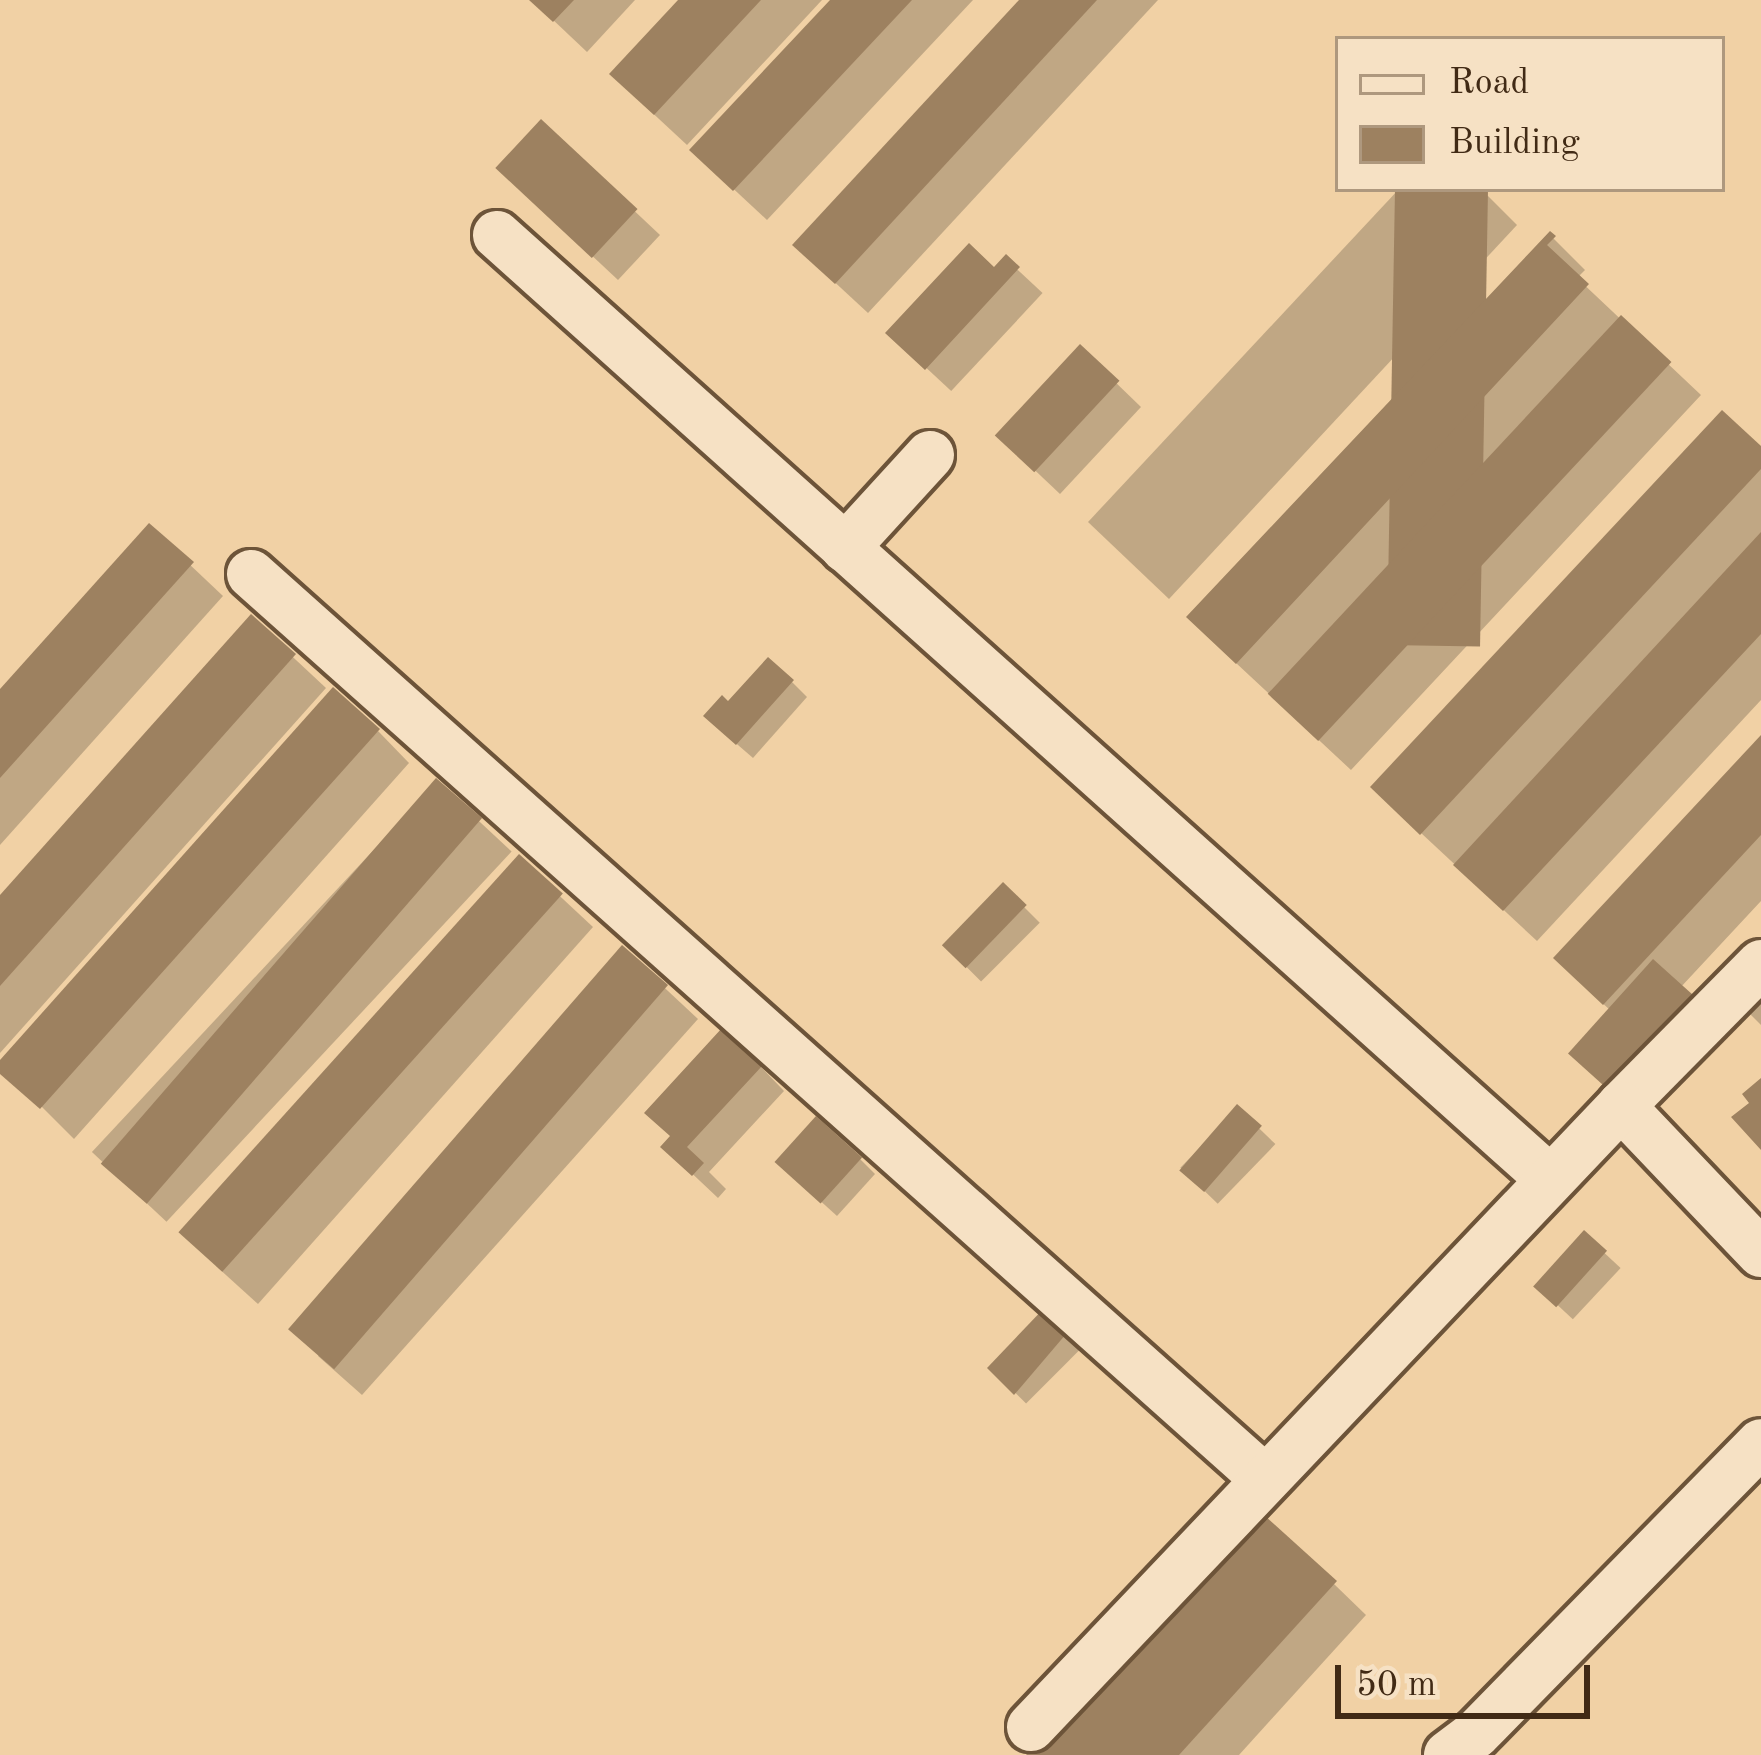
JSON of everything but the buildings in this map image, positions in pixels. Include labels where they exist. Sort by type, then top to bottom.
[{"type":"street","points":[[497,235],[1550,1179]]},
{"type":"street","points":[[845,548],[929,455]]},
{"type":"street","points":[[251,574],[1264,1478]]},
{"type":"street","points":[[1031,1727],[1550,1179],[1761,964]]},
{"type":"street","points":[[1621,1106],[1761,1253]]},
{"type":"street","points":[[1448,1755],[1476,1734],[1761,1443]]}]
